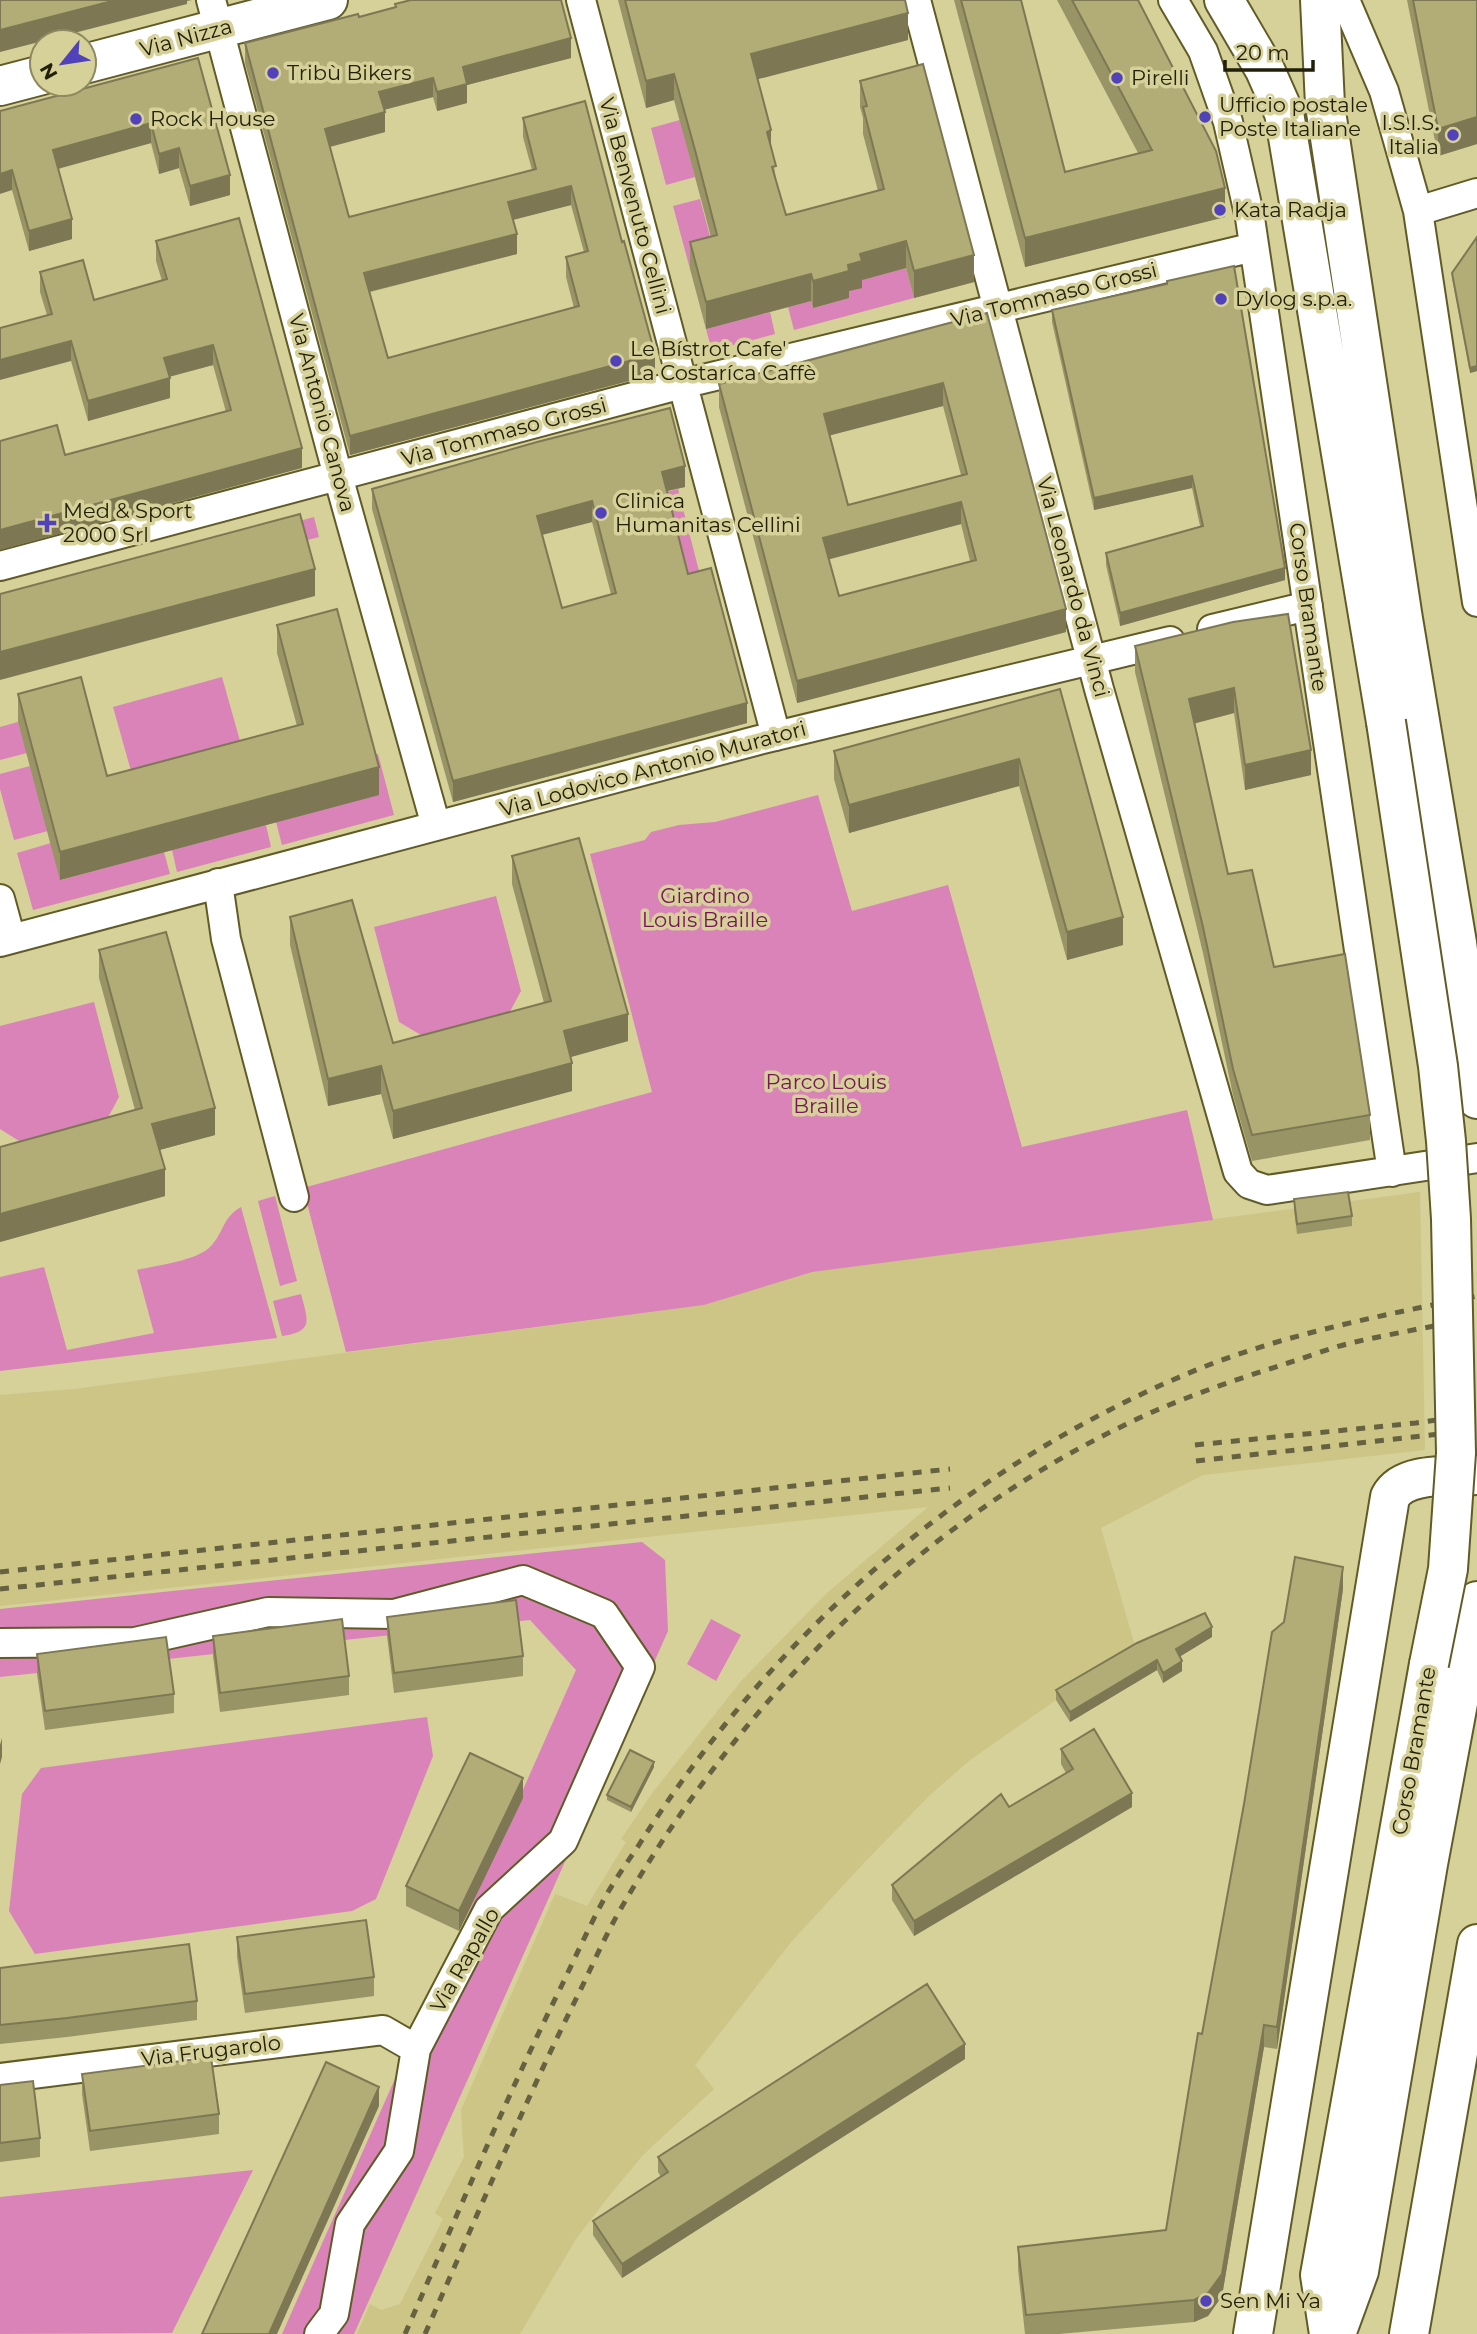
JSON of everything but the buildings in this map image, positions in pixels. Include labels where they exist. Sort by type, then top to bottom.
[{"type":"main road","name":"Via Nizza","points":[[98,59],[215,15],[328,0]]},
{"type":"main road","name":"Corso Bramante","points":[[1224,0],[1265,70],[1284,113],[1402,716],[1457,943],[1477,1099]]},
{"type":"main road","name":"Corso Bramante","points":[[1320,0],[1325,105],[1402,716],[1447,1142],[1456,1453],[1448,1569],[1320,2275],[1329,2334]]},
{"type":"main road","points":[[0,86],[28,79]]},
{"type":"main road","points":[[1253,2334],[1390,1497],[1394,1489],[1406,1480],[1477,1475]]},
{"type":"main road","name":"Corso Bramante","points":[[1336,2334],[1359,2271],[1477,1601]]},
{"type":"main road","points":[[1409,2334],[1477,1944]]},
{"type":"street","name":"Via Benvenuto Cellini","points":[[581,0],[776,736]]},
{"type":"street","name":"Via Leonardo da Vinci","points":[[916,0],[1091,659],[1238,1172],[1249,1184],[1267,1190],[1392,1172]]},
{"type":"street","name":"Corso Bramante","points":[[1173,0],[1203,51],[1228,122],[1250,218],[1392,1172]]},
{"type":"street","points":[[1346,0],[1384,91],[1418,211],[1477,602]]},
{"type":"street","name":"Via Antonio Canova","points":[[215,15],[338,476],[436,825]]},
{"type":"street","points":[[1418,211],[1477,193]]},
{"type":"street","name":"Via Tommaso Grossi","points":[[0,566],[682,384],[1254,247]]},
{"type":"street","name":"Via Lodovico Antonio Muratori","points":[[6,941],[776,736],[1308,606]]},
{"type":"street","points":[[218,883],[226,939],[294,1197]]},
{"type":"street","points":[[0,900],[6,941]]},
{"type":"street","points":[[1392,1172],[1477,1158]]},
{"type":"street","name":"Via Rapallo","points":[[0,1643],[135,1642],[268,1612],[394,1614],[523,1580],[604,1614],[640,1667],[563,1841],[489,1909],[416,2049],[399,2151],[350,2224],[334,2314],[319,2334]]},
{"type":"street","name":"Via Frugarolo","points":[[0,2078],[383,2030],[416,2049]]},
{"type":"shaded area","points":[[1420,1192],[1425,1450],[1203,1475],[1101,1528],[1137,1653],[1056,1700],[970,1760],[930,1795],[792,1941],[695,2065],[714,2089],[643,2155],[609,2196],[576,2239],[520,2334],[357,2334],[370,2304],[381,2310],[400,2304],[443,2219],[435,2213],[464,2157],[461,2110],[555,1894],[587,1906],[626,1842],[621,1839],[653,1792],[742,1680],[827,1593],[928,1507],[0,1606],[0,1395],[74,1389],[704,1305],[811,1272]]},
{"type":"green space","points":[[680,120],[695,177],[666,185],[651,128]]},
{"type":"green space","points":[[700,199],[717,262],[690,269],[673,206]]},
{"type":"green space","points":[[906,268],[914,298],[794,330],[788,307],[811,301],[813,308],[849,298],[848,292],[860,280]]},
{"type":"green space","points":[[770,312],[775,334],[712,351],[706,329]]},
{"type":"green space","points":[[678,489],[699,571],[684,575],[662,493]]},
{"type":"green space","points":[[314,517],[319,537],[264,551],[259,532]]},
{"type":"green space","points":[[222,677],[244,755],[135,785],[113,707]]},
{"type":"green space","points":[[18,722],[27,753],[0,760],[0,727]]},
{"type":"green space","points":[[378,754],[394,815],[282,845],[276,822],[369,756]]},
{"type":"green space","points":[[30,766],[48,831],[14,840],[0,789],[0,774]]},
{"type":"green space","name":"Parco Louis Braille","points":[[818,795],[852,911],[948,885],[1022,1147],[1187,1110],[1213,1220],[812,1272],[704,1305],[346,1352],[303,1188],[652,1092],[590,854],[645,840],[651,832],[679,825],[715,822]]},
{"type":"green space","points":[[266,825],[271,847],[177,872],[172,850]]},
{"type":"green space","points":[[51,843],[61,880],[164,852],[170,874],[33,910],[17,853]]},
{"type":"green space","points":[[496,896],[521,991],[506,1019],[426,1038],[399,1022],[374,927]]},
{"type":"green space","points":[[94,1002],[119,1097],[104,1125],[24,1144],[0,1129],[0,1026]]},
{"type":"green space","points":[[275,1196],[297,1281],[280,1286],[258,1201]]},
{"type":"green space","points":[[241,1207],[277,1338],[0,1371],[0,1277],[44,1267],[67,1350],[154,1333],[137,1270],[187,1259],[205,1251],[215,1241],[230,1216]]},
{"type":"green space","points":[[301,1294],[307,1318],[304,1328],[282,1336],[273,1301]]},
{"type":"green space","points":[[642,1542],[665,1560],[668,1631],[354,2334],[282,2334],[576,1670],[530,1620],[0,1677],[0,1609]]},
{"type":"green space","points":[[711,1619],[741,1635],[716,1681],[687,1664]]},
{"type":"green space","points":[[427,1717],[433,1756],[376,1899],[352,1911],[35,1954],[9,1911],[22,1794],[41,1768]]},
{"type":"green space","points":[[253,2170],[172,2333],[0,2334],[0,2197]]},
{"type":"railway","points":[[405,2334],[520,2073],[607,1894],[690,1770],[749,1696],[813,1627],[882,1563],[955,1505],[1033,1453],[1115,1407],[1201,1368],[1268,1345],[1337,1326],[1477,1296]]},
{"type":"railway","points":[[425,2334],[536,2083],[620,1910],[669,1831],[724,1755],[784,1684],[849,1617],[919,1556],[994,1500],[1073,1452],[1157,1410],[1338,1346],[1477,1317]]},
{"type":"railway","points":[[1195,1445],[1416,1423],[1477,1414]]},
{"type":"railway","points":[[1196,1461],[1477,1430]]},
{"type":"railway","points":[[0,1572],[950,1469]]},
{"type":"railway","points":[[0,1589],[950,1488]]},
{"type":"place","name":"Tribù Bikers","points":[[273,73]]},
{"type":"place","name":"Pirelli","points":[[1117,78]]},
{"type":"place","name":"Ufficio postale Poste Italiane","points":[[1205,117]]},
{"type":"place","name":"Rock House","points":[[136,119]]},
{"type":"place","name":"I.S.I.S. Italia","points":[[1453,135]]},
{"type":"place","name":"Kata Radja","points":[[1220,210]]},
{"type":"place","name":"Dylog s.p.a.","points":[[1221,299]]},
{"type":"place","name":"Le Bístrot Cafe' La Costaríca Caffè","points":[[616,361]]},
{"type":"place","name":"Clinica Humanitas Cellini","points":[[601,513]]},
{"type":"place","name":"Med & Sport 2000 Srl","points":[[47,523]]},
{"type":"place","name":"Sen Mi Ya","points":[[1206,2301]]},
{"type":"park label","name":"Giardino Louis Braille","points":[[705,908]]}]
